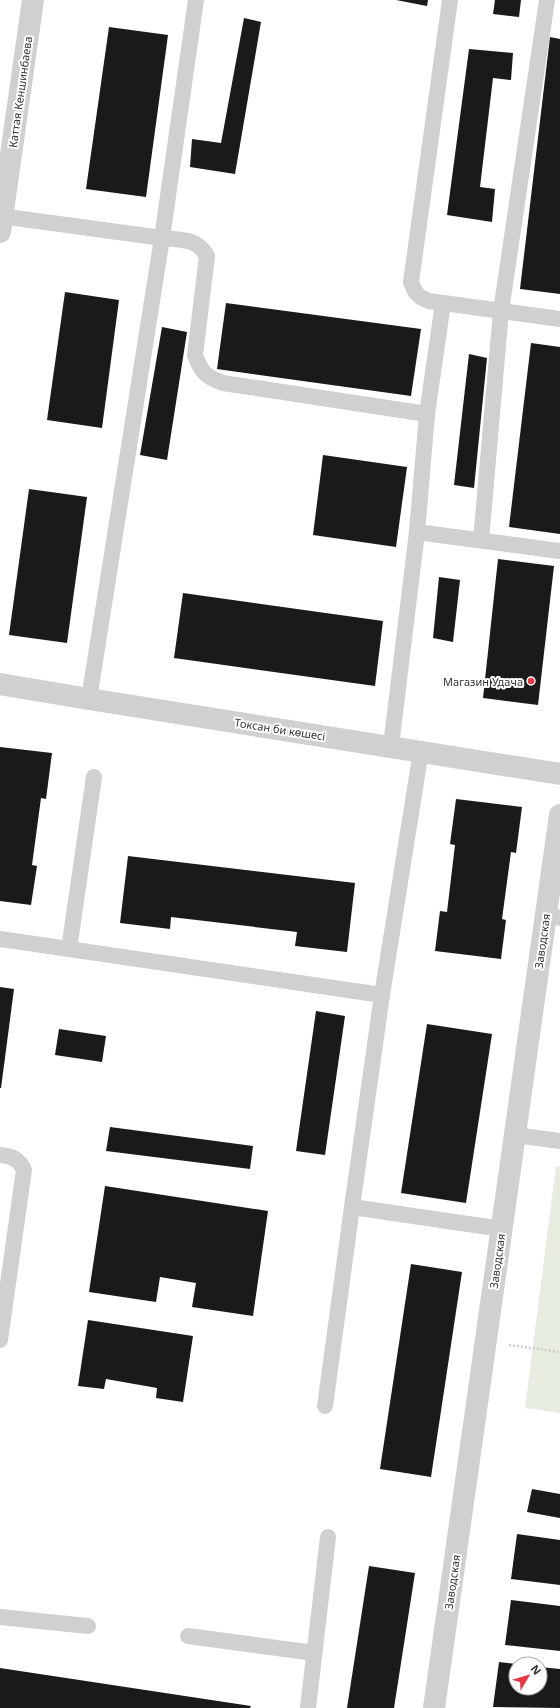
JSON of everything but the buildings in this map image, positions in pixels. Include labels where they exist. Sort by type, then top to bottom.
[{"type":"street","name":"Каттая Кеншинбаева","points":[[1,221],[33,0]]},
{"type":"street","name":"Токсан би көшесі","points":[[0,684],[560,774]]},
{"type":"street","name":"Заводская","points":[[434,1708],[515,1135],[553,916],[560,815]]},
{"type":"lane","points":[[89,699],[162,238],[196,0]]},
{"type":"lane","points":[[450,0],[411,282],[415,292],[420,297],[429,301],[560,318]]},
{"type":"lane","points":[[481,540],[501,311],[547,0]]},
{"type":"lane","points":[[1,221],[162,238],[195,243],[202,247],[207,256],[195,355],[200,368],[211,378],[223,383],[427,414]]},
{"type":"lane","points":[[391,746],[417,532],[427,414],[443,303]]},
{"type":"lane","points":[[417,532],[560,550]]},
{"type":"lane","points":[[325,1406],[382,995],[421,751]]},
{"type":"lane","points":[[69,949],[94,777]]},
{"type":"lane","points":[[0,939],[382,995]]},
{"type":"lane","points":[[515,1135],[560,1141]]},
{"type":"lane","points":[[0,1154],[15,1158],[21,1163],[24,1170],[0,1340]]},
{"type":"lane","points":[[352,1207],[502,1229]]},
{"type":"lane","points":[[308,1708],[328,1537]]},
{"type":"lane","points":[[0,1617],[88,1626]]},
{"type":"lane","points":[[188,1636],[314,1653]]},
{"type":"path","points":[[486,1341],[560,1352]]},
{"type":"shaded area","points":[[556,1166],[560,1167],[560,1413],[525,1408]]},
{"type":"place","name":"Магазин Удача","points":[[531,681]]}]
